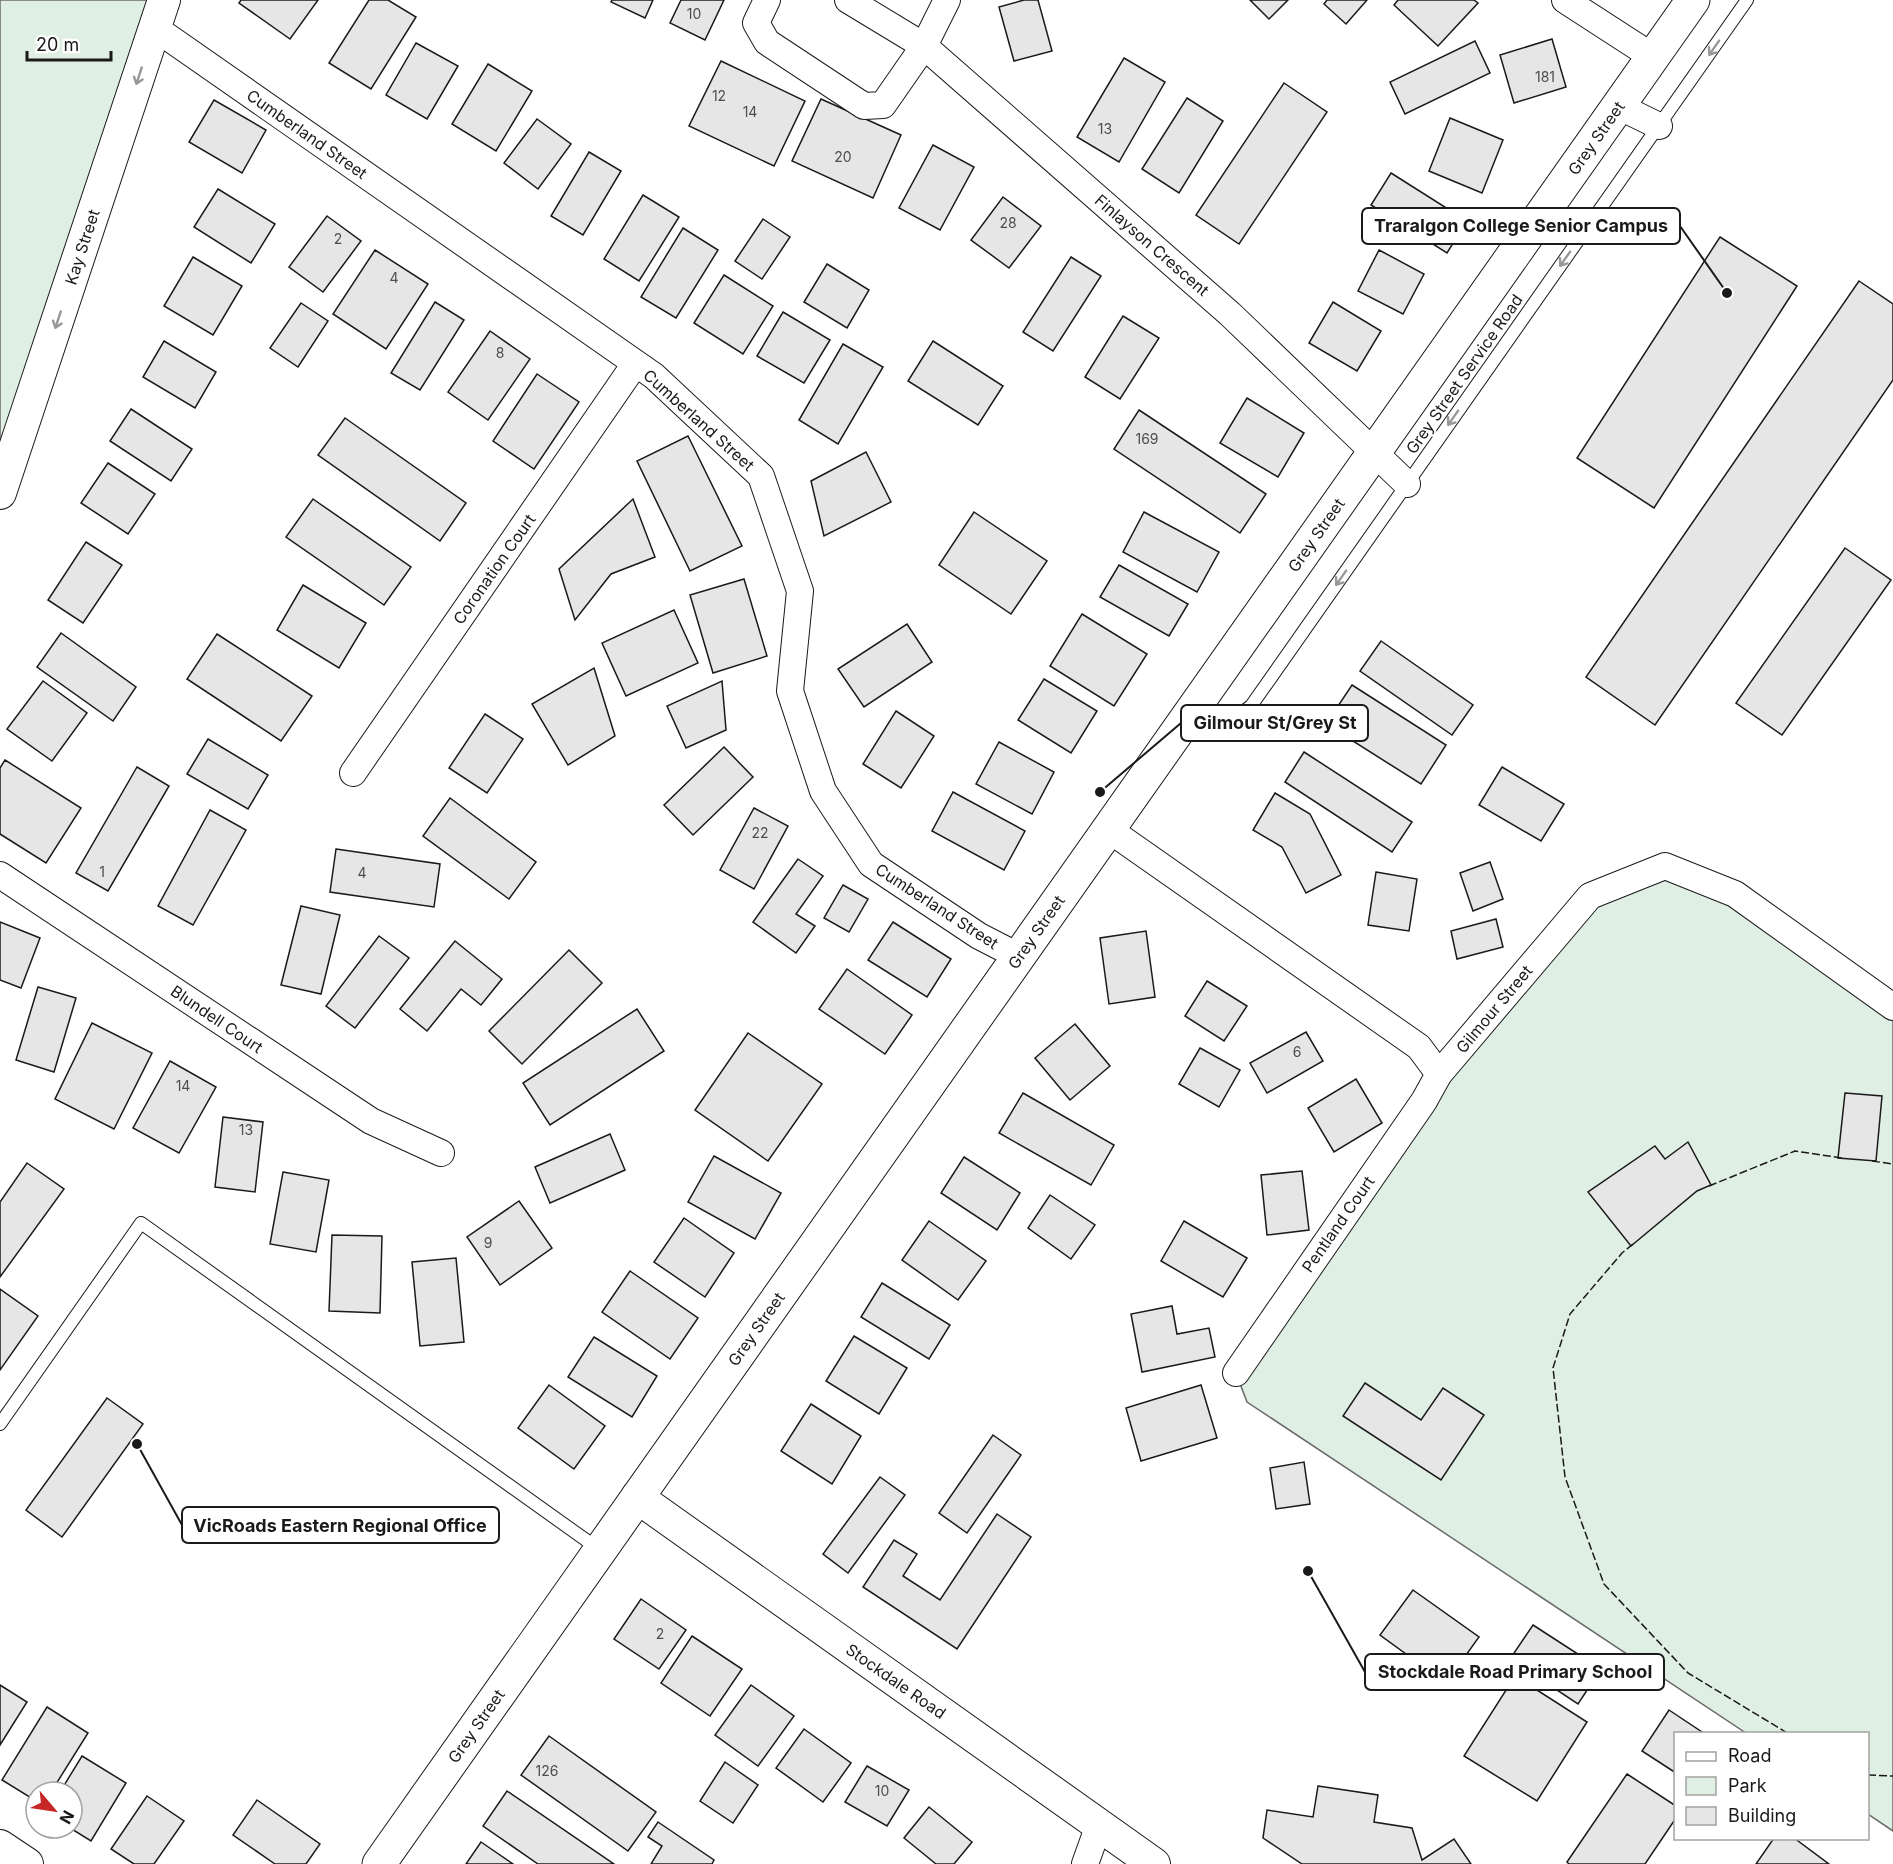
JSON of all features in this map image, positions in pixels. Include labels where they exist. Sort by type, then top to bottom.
[{"type":"main road","name":"Grey Street","points":[[379,1864],[1693,0]]},
{"type":"street","points":[[767,0],[756,23],[767,42],[864,106],[883,105],[924,46],[948,0]]},
{"type":"street","name":"Finlayson Crescent","points":[[848,0],[924,46],[1230,314],[1407,484]]},
{"type":"street","points":[[1565,0],[1653,57]]},
{"type":"street","name":"Cumberland Street","points":[[159,14],[635,364],[654,375],[760,476],[800,591],[790,691],[823,791],[871,864],[979,936],[1018,956]]},
{"type":"street","name":"Kay Street","points":[[0,494],[159,14]]},
{"type":"street","points":[[1618,106],[1659,126]]},
{"type":"street","name":"Coronation Court","points":[[353,773],[635,364]]},
{"type":"street","points":[[1108,829],[1419,1047],[1438,1074]]},
{"type":"street","name":"Gilmour Street","points":[[1438,1074],[1590,896],[1665,866],[1735,894],[1893,1008]]},
{"type":"street","name":"Blundell Court","points":[[0,875],[370,1121],[441,1153]]},
{"type":"street","name":"Pentland Court","points":[[1236,1373],[1424,1101],[1438,1074]]},
{"type":"street","name":"Stockdale Road","points":[[637,1497],[1154,1864]]},
{"type":"street","points":[[1085,1864],[1099,1825]]},
{"type":"street","points":[[0,1846],[27,1864]]},
{"type":"lane","name":"Grey Street Service Road","points":[[1182,725],[1228,723],[1251,706],[1747,0]]},
{"type":"lane","points":[[0,1424],[141,1223],[600,1550]]},
{"type":"green space","points":[[0,0],[164,0],[0,498]]},
{"type":"green space","points":[[1665,866],[1893,1007],[1893,1831],[1869,1815],[1869,1732],[1744,1732],[1247,1402],[1236,1373],[1424,1101],[1590,896]]},
{"type":"building","points":[[241,0],[318,0],[290,39],[239,3]]},
{"type":"building","points":[[369,0],[388,0],[416,17],[371,89],[329,63]]},
{"type":"building","points":[[612,0],[653,0],[645,18],[611,2]]},
{"type":"building","points":[[681,0],[724,0],[705,40],[670,23]]},
{"type":"building","points":[[1024,0],[1038,0],[1052,51],[1014,61],[999,7]]},
{"type":"building","points":[[1250,0],[1288,0],[1269,19]]},
{"type":"building","points":[[1327,0],[1367,0],[1346,24],[1324,4]]},
{"type":"building","points":[[1398,0],[1474,0],[1478,3],[1438,46],[1394,5]]},
{"type":"building","points":[[1552,39],[1566,87],[1514,103],[1500,55]]},
{"type":"building","points":[[1475,41],[1490,73],[1405,114],[1390,82]]},
{"type":"building","points":[[416,43],[458,66],[427,119],[386,95]]},
{"type":"building","points":[[1124,58],[1165,82],[1119,162],[1077,137]]},
{"type":"building","points":[[721,61],[805,101],[774,166],[689,126]]},
{"type":"building","points":[[488,64],[532,91],[496,151],[452,124]]},
{"type":"building","points":[[1284,83],[1327,112],[1239,244],[1196,215]]},
{"type":"building","points":[[1187,98],[1223,121],[1179,193],[1142,169]]},
{"type":"building","points":[[821,99],[901,135],[873,198],[792,161]]},
{"type":"building","points":[[214,100],[266,130],[242,173],[189,142]]},
{"type":"building","points":[[1450,118],[1503,140],[1482,193],[1429,171]]},
{"type":"building","points":[[537,119],[571,144],[538,189],[504,163]]},
{"type":"building","points":[[933,145],[974,167],[940,230],[899,208]]},
{"type":"building","points":[[589,152],[621,171],[583,235],[551,216]]},
{"type":"building","points":[[1391,173],[1467,221],[1447,253],[1371,205]]},
{"type":"building","points":[[218,189],[275,224],[251,263],[194,227]]},
{"type":"building","points":[[643,195],[679,217],[639,281],[604,259]]},
{"type":"building","points":[[1003,197],[1041,226],[1009,268],[971,240]]},
{"type":"building","points":[[327,216],[361,241],[323,292],[289,267]]},
{"type":"building","points":[[763,219],[790,237],[762,279],[735,261]]},
{"type":"building","points":[[683,228],[718,250],[676,318],[641,297]]},
{"type":"building","points":[[1720,237],[1797,286],[1654,508],[1577,458]]},
{"type":"building","points":[[375,250],[428,284],[386,349],[333,314]]},
{"type":"building","points":[[1379,250],[1424,274],[1403,314],[1358,291]]},
{"type":"building","points":[[193,257],[242,286],[213,335],[164,306]]},
{"type":"building","points":[[1071,257],[1101,276],[1053,351],[1023,332]]},
{"type":"building","points":[[827,264],[869,290],[847,328],[804,302]]},
{"type":"building","points":[[724,275],[773,306],[743,354],[694,323]]},
{"type":"building","points":[[1859,281],[1893,304],[1893,380],[1655,725],[1586,677]]},
{"type":"building","points":[[435,302],[464,320],[420,390],[391,373]]},
{"type":"building","points":[[1333,302],[1381,331],[1357,371],[1309,343]]},
{"type":"building","points":[[301,303],[328,321],[298,367],[270,348]]},
{"type":"building","points":[[783,312],[830,340],[804,383],[757,356]]},
{"type":"building","points":[[1123,316],[1159,338],[1120,399],[1085,377]]},
{"type":"building","points":[[490,331],[530,359],[488,420],[448,392]]},
{"type":"building","points":[[164,341],[216,372],[195,408],[143,377]]},
{"type":"building","points":[[933,341],[1003,386],[978,425],[908,381]]},
{"type":"building","points":[[843,344],[883,367],[838,444],[799,420]]},
{"type":"building","points":[[537,374],[579,402],[534,469],[493,441]]},
{"type":"building","points":[[1247,398],[1304,433],[1278,477],[1220,443]]},
{"type":"building","points":[[131,409],[192,449],[171,481],[110,441]]},
{"type":"building","points":[[1139,410],[1266,494],[1240,533],[1114,449]]},
{"type":"building","points":[[345,418],[466,503],[440,541],[318,455]]},
{"type":"building","points":[[688,436],[742,546],[690,571],[637,461]]},
{"type":"building","points":[[866,452],[891,502],[824,536],[811,481]]},
{"type":"building","points":[[108,463],[155,494],[128,534],[81,503]]},
{"type":"building","points":[[313,499],[411,567],[384,605],[286,537]]},
{"type":"building","points":[[633,499],[655,557],[611,574],[575,620],[559,569]]},
{"type":"building","points":[[974,512],[1047,561],[1011,614],[939,565]]},
{"type":"building","points":[[1144,512],[1219,552],[1197,592],[1123,552]]},
{"type":"building","points":[[86,542],[122,565],[83,623],[48,600]]},
{"type":"building","points":[[1845,548],[1891,580],[1782,735],[1736,703]]},
{"type":"building","points":[[1119,565],[1188,604],[1169,636],[1100,597]]},
{"type":"building","points":[[744,579],[767,656],[713,673],[690,595]]},
{"type":"building","points":[[303,585],[366,623],[339,668],[277,630]]},
{"type":"building","points":[[674,610],[698,663],[626,696],[602,643]]},
{"type":"building","points":[[1082,614],[1147,654],[1114,706],[1050,666]]},
{"type":"building","points":[[907,624],[932,662],[864,707],[838,669]]},
{"type":"building","points":[[61,633],[136,687],[113,721],[37,667]]},
{"type":"building","points":[[217,634],[312,696],[281,741],[187,679]]},
{"type":"building","points":[[1381,641],[1473,705],[1452,735],[1360,671]]},
{"type":"building","points":[[594,668],[615,736],[568,765],[532,704]]},
{"type":"building","points":[[1044,679],[1097,711],[1071,753],[1018,720]]},
{"type":"building","points":[[43,681],[87,713],[52,761],[7,729]]},
{"type":"building","points":[[722,681],[726,730],[686,748],[667,706]]},
{"type":"building","points":[[1352,685],[1446,745],[1421,784],[1326,724]]},
{"type":"building","points":[[896,711],[934,736],[901,788],[863,764]]},
{"type":"building","points":[[485,714],[523,739],[487,793],[449,768]]},
{"type":"building","points":[[208,739],[268,775],[248,809],[187,774]]},
{"type":"building","points":[[999,742],[1054,772],[1032,814],[976,784]]},
{"type":"building","points":[[724,747],[753,777],[693,835],[664,805]]},
{"type":"building","points":[[1304,752],[1412,822],[1392,852],[1285,782]]},
{"type":"building","points":[[5,760],[81,808],[46,863],[0,834],[0,768]]},
{"type":"building","points":[[137,767],[169,786],[108,891],[76,873]]},
{"type":"building","points":[[1502,767],[1564,804],[1541,841],[1479,805]]},
{"type":"building","points":[[953,792],[1025,831],[1004,870],[932,831]]},
{"type":"building","points":[[1275,793],[1310,814],[1341,875],[1306,893],[1282,847],[1253,830]]},
{"type":"building","points":[[450,798],[536,862],[509,899],[423,836]]},
{"type":"building","points":[[754,808],[788,826],[754,889],[720,870]]},
{"type":"building","points":[[210,810],[246,830],[193,925],[158,906]]},
{"type":"building","points":[[336,849],[440,864],[434,907],[330,892]]},
{"type":"building","points":[[798,859],[823,876],[796,914],[815,926],[796,953],[753,922]]},
{"type":"building","points":[[1490,862],[1503,899],[1473,911],[1460,873]]},
{"type":"building","points":[[1376,872],[1417,879],[1409,931],[1368,925]]},
{"type":"building","points":[[843,885],[868,899],[849,932],[824,918]]},
{"type":"building","points":[[301,906],[340,915],[321,994],[281,985]]},
{"type":"building","points":[[1496,919],[1503,947],[1457,959],[1451,931]]},
{"type":"building","points":[[0,922],[40,938],[21,988],[0,980]]},
{"type":"building","points":[[893,922],[951,959],[927,997],[868,960]]},
{"type":"building","points":[[1146,931],[1155,997],[1109,1004],[1100,938]]},
{"type":"building","points":[[379,936],[409,958],[355,1028],[326,1006]]},
{"type":"building","points":[[455,941],[502,979],[481,1005],[461,989],[427,1031],[400,1009]]},
{"type":"building","points":[[569,950],[602,983],[522,1064],[489,1031]]},
{"type":"building","points":[[847,969],[912,1015],[885,1054],[819,1009]]},
{"type":"building","points":[[1207,981],[1247,1006],[1224,1041],[1185,1016]]},
{"type":"building","points":[[38,987],[76,998],[54,1072],[16,1060]]},
{"type":"building","points":[[637,1009],[664,1051],[550,1125],[523,1083]]},
{"type":"building","points":[[92,1023],[152,1053],[114,1129],[55,1099]]},
{"type":"building","points":[[1075,1024],[1110,1066],[1070,1100],[1035,1058]]},
{"type":"building","points":[[1306,1032],[1323,1061],[1267,1093],[1250,1063]]},
{"type":"building","points":[[748,1033],[822,1084],[768,1161],[695,1110]]},
{"type":"building","points":[[1200,1048],[1240,1070],[1219,1107],[1179,1084]]},
{"type":"building","points":[[170,1061],[216,1087],[179,1153],[133,1128]]},
{"type":"building","points":[[1356,1079],[1382,1123],[1334,1152],[1308,1108]]},
{"type":"building","points":[[1023,1093],[1114,1145],[1091,1185],[999,1133]]},
{"type":"building","points":[[1845,1093],[1882,1096],[1876,1161],[1838,1158]]},
{"type":"building","points":[[223,1117],[263,1122],[255,1192],[215,1187]]},
{"type":"building","points":[[610,1134],[625,1170],[550,1203],[535,1167]]},
{"type":"building","points":[[1688,1142],[1711,1185],[1697,1191],[1631,1246],[1588,1192],[1655,1146],[1665,1159]]},
{"type":"building","points":[[714,1156],[781,1193],[755,1239],[688,1202]]},
{"type":"building","points":[[964,1157],[1020,1193],[997,1230],[941,1193]]},
{"type":"building","points":[[27,1163],[64,1189],[0,1277],[0,1202]]},
{"type":"building","points":[[1302,1171],[1309,1230],[1267,1235],[1261,1175]]},
{"type":"building","points":[[283,1172],[329,1180],[316,1252],[270,1244]]},
{"type":"building","points":[[1050,1195],[1095,1225],[1071,1259],[1028,1228]]},
{"type":"building","points":[[519,1201],[552,1248],[500,1285],[467,1237]]},
{"type":"building","points":[[684,1218],[734,1253],[705,1297],[654,1262]]},
{"type":"building","points":[[929,1221],[986,1261],[958,1300],[902,1260]]},
{"type":"building","points":[[1184,1221],[1247,1258],[1223,1297],[1161,1261]]},
{"type":"building","points":[[332,1235],[382,1236],[380,1313],[329,1311]]},
{"type":"building","points":[[456,1258],[464,1342],[420,1346],[412,1262]]},
{"type":"building","points":[[630,1271],[698,1318],[670,1359],[602,1312]]},
{"type":"building","points":[[882,1283],[950,1325],[929,1359],[861,1317]]},
{"type":"building","points":[[0,1289],[38,1316],[0,1370]]},
{"type":"building","points":[[1172,1306],[1177,1334],[1209,1328],[1215,1357],[1142,1372],[1131,1314]]},
{"type":"building","points":[[854,1336],[907,1368],[879,1414],[826,1381]]},
{"type":"building","points":[[594,1337],[657,1376],[632,1417],[568,1377]]},
{"type":"building","points":[[1365,1383],[1421,1420],[1443,1388],[1484,1415],[1441,1480],[1343,1416]]},
{"type":"building","points":[[549,1385],[605,1426],[574,1469],[518,1428]]},
{"type":"building","points":[[1201,1385],[1217,1438],[1141,1461],[1126,1408]]},
{"type":"building","points":[[107,1398],[143,1424],[62,1537],[26,1510]]},
{"type":"building","points":[[811,1404],[861,1436],[832,1484],[781,1451]]},
{"type":"building","points":[[993,1435],[1021,1455],[967,1533],[939,1513]]},
{"type":"building","points":[[1304,1462],[1310,1504],[1276,1509],[1270,1468]]},
{"type":"building","points":[[880,1477],[905,1495],[848,1573],[823,1554]]},
{"type":"building","points":[[997,1514],[1031,1537],[957,1649],[863,1587],[894,1540],[917,1554],[903,1576],[940,1600]]},
{"type":"building","points":[[1413,1590],[1479,1637],[1446,1683],[1380,1635]]},
{"type":"building","points":[[641,1599],[686,1630],[659,1669],[614,1639]]},
{"type":"building","points":[[1533,1625],[1601,1669],[1578,1704],[1510,1659]]},
{"type":"building","points":[[692,1636],[742,1669],[710,1716],[661,1683]]},
{"type":"building","points":[[1515,1676],[1587,1722],[1537,1801],[1464,1756]]},
{"type":"building","points":[[0,1685],[27,1702],[0,1745]]},
{"type":"building","points":[[751,1685],[794,1716],[758,1766],[715,1735]]},
{"type":"building","points":[[47,1707],[88,1733],[59,1780],[24,1780],[24,1794],[2,1780]]},
{"type":"building","points":[[1669,1710],[1702,1732],[1674,1732],[1674,1772],[1642,1751]]},
{"type":"building","points":[[804,1729],[851,1763],[823,1802],[776,1768]]},
{"type":"building","points":[[549,1736],[656,1812],[628,1851],[521,1775]]},
{"type":"building","points":[[82,1756],[126,1783],[91,1841],[84,1837],[84,1780],[67,1780]]},
{"type":"building","points":[[725,1762],[758,1785],[733,1823],[700,1801]]},
{"type":"building","points":[[867,1766],[909,1790],[887,1826],[845,1802]]},
{"type":"building","points":[[1627,1774],[1674,1805],[1674,1821],[1645,1864],[1569,1864],[1567,1862]]},
{"type":"building","points":[[1318,1786],[1378,1795],[1374,1822],[1412,1828],[1422,1860],[1454,1839],[1471,1864],[1302,1864],[1263,1838],[1267,1810],[1313,1817]]},
{"type":"building","points":[[507,1791],[614,1864],[538,1864],[483,1826]]},
{"type":"building","points":[[147,1796],[184,1821],[154,1864],[134,1864],[111,1849]]},
{"type":"building","points":[[257,1800],[320,1844],[306,1864],[275,1864],[233,1835]]},
{"type":"building","points":[[929,1807],[972,1842],[954,1864],[936,1864],[904,1838]]},
{"type":"building","points":[[658,1822],[714,1860],[712,1864],[651,1864],[662,1846],[648,1837]]},
{"type":"building","points":[[1773,1840],[1797,1840],[1829,1864],[1756,1864]]},
{"type":"building","points":[[481,1842],[513,1864],[466,1864]]},
{"type":"fence","points":[[1709,1186],[1795,1151],[1842,1158]]},
{"type":"fence","points":[[1872,1161],[1893,1164]]},
{"type":"fence","points":[[1633,1244],[1622,1253],[1570,1314],[1553,1368],[1565,1477],[1604,1584],[1688,1673],[1786,1732]]},
{"type":"fence","points":[[1869,1775],[1893,1776]]},
{"type":"place","name":"Traralgon College Senior Campus","points":[[1727,293]]},
{"type":"place","name":"Gilmour St/Grey St","points":[[1100,792]]},
{"type":"place","name":"VicRoads Eastern Regional Office","points":[[137,1444]]},
{"type":"place","name":"Stockdale Road Primary School","points":[[1308,1571]]}]
